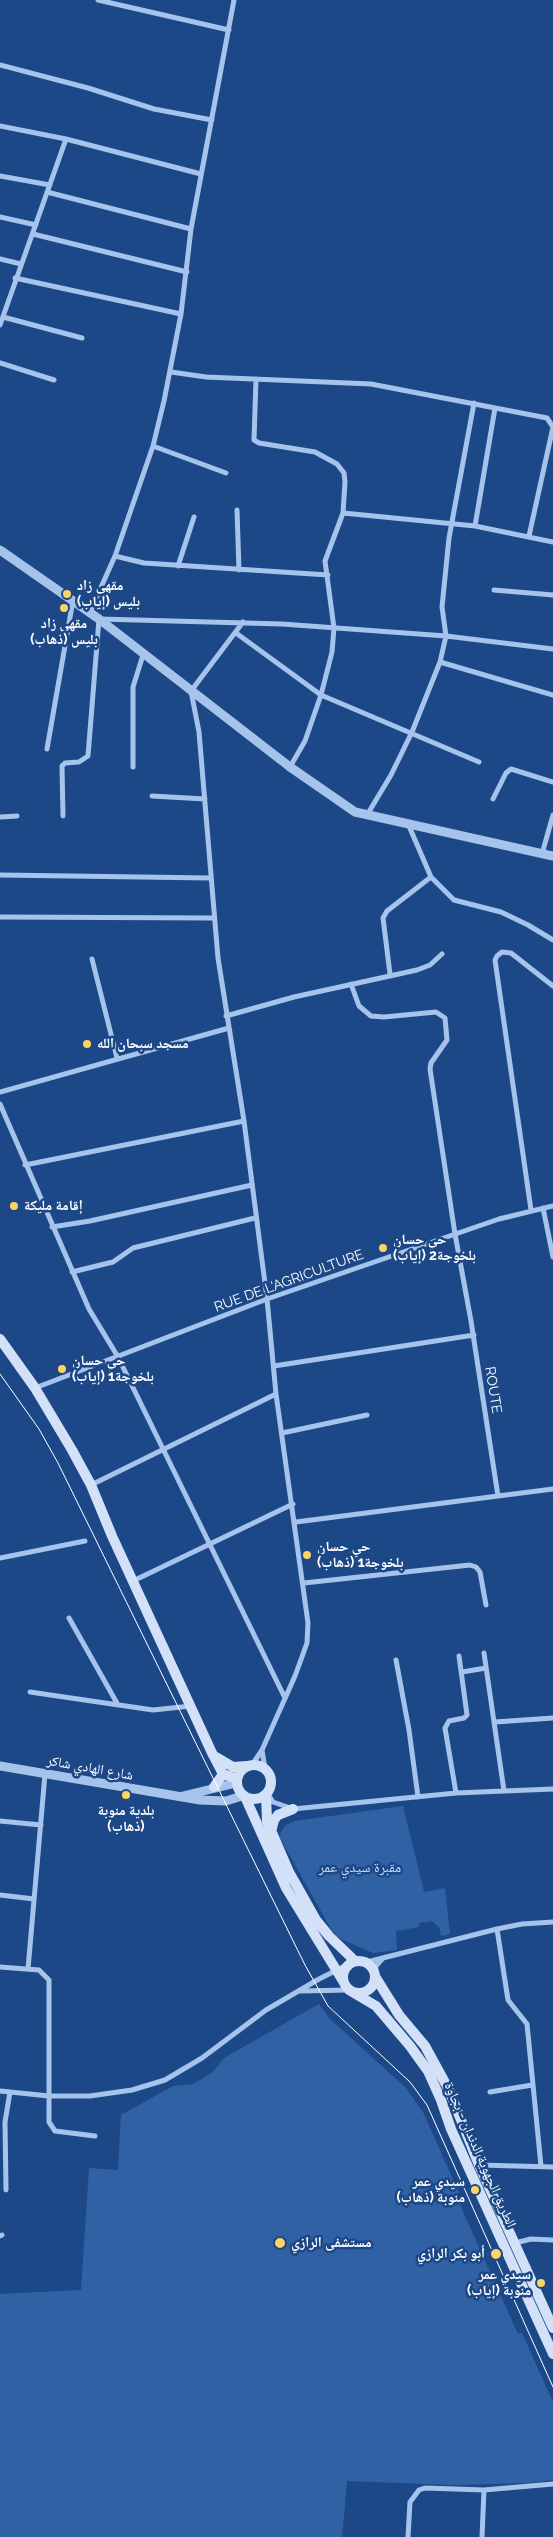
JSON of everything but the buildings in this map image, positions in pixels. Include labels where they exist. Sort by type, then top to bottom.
[{"type":"main road","points":[[0,1339],[36,1388],[59,1426],[90,1485],[212,1753],[223,1774],[236,1781],[286,1888],[343,1981],[349,1990],[364,1993],[372,1987],[376,1976],[367,1962],[352,1962],[344,1970],[343,1981]]},
{"type":"main road","points":[[212,1753],[233,1767],[250,1766],[266,1769],[271,1784],[267,1794],[267,1821],[271,1833],[289,1872],[316,1920],[352,1962]]},
{"type":"main road","points":[[236,1781],[240,1771],[250,1766]]},
{"type":"main road","points":[[214,1787],[223,1774]]},
{"type":"main road","points":[[244,1797],[258,1799],[267,1794]]},
{"type":"main road","points":[[271,1833],[274,1820],[278,1815],[293,1810]]},
{"type":"main road","name":"الطريق الجهوية الدندان - بجاوة","points":[[376,1976],[399,2015],[425,2046],[449,2090],[474,2166],[553,2354]]},
{"type":"main road","name":"الطريق الجهوية الدندان - بجاوة","points":[[349,1990],[376,2006],[410,2046],[428,2071],[474,2166],[515,2243],[553,2328]]},
{"type":"street","points":[[98,0],[228,30]]},
{"type":"street","points":[[90,612],[115,556],[153,446],[171,372],[187,272],[191,229],[234,0]]},
{"type":"street","points":[[0,65],[88,88],[154,109],[212,120]]},
{"type":"street","points":[[0,126],[66,139],[201,174]]},
{"type":"street","points":[[0,325],[3,317],[3,307],[33,234],[66,139]]},
{"type":"street","points":[[0,176],[50,185]]},
{"type":"street","points":[[47,192],[191,229]]},
{"type":"street","points":[[0,217],[36,225]]},
{"type":"street","points":[[33,234],[187,272]]},
{"type":"street","points":[[0,259],[21,264]]},
{"type":"street","points":[[16,278],[181,314]]},
{"type":"street","points":[[3,317],[82,338]]},
{"type":"street","points":[[0,363],[54,380]]},
{"type":"street","points":[[171,372],[206,377],[371,384],[547,418],[553,427],[528,536]]},
{"type":"street","points":[[256,380],[254,440],[259,443],[308,450],[337,464],[344,473],[346,482],[343,513],[325,561],[334,628],[332,652],[321,695],[305,741],[290,767]]},
{"type":"street","points":[[367,816],[391,775],[412,732],[440,662],[446,636],[442,607],[451,524],[474,403]]},
{"type":"street","points":[[475,526],[495,408]]},
{"type":"street","points":[[153,446],[226,473]]},
{"type":"street","points":[[238,510],[239,570]]},
{"type":"street","points":[[343,513],[475,526],[553,542]]},
{"type":"street","points":[[178,566],[194,517]]},
{"type":"street","points":[[0,550],[90,612],[143,655],[343,805],[367,816],[553,856]]},
{"type":"street","points":[[115,556],[144,563],[328,575]]},
{"type":"street","points":[[494,590],[553,595]]},
{"type":"street","points":[[47,748],[73,600]]},
{"type":"street","points":[[99,619],[243,622],[334,628],[446,636],[553,649]]},
{"type":"street","points":[[63,816],[62,766],[65,763],[79,762],[88,756],[99,619]]},
{"type":"street","points":[[243,622],[191,691],[199,732],[210,878],[226,1016],[244,1121],[255,1218],[267,1299],[276,1394],[296,1522],[308,1623],[307,1643],[286,1698],[262,1750],[250,1766]]},
{"type":"street","points":[[236,633],[321,695],[479,762]]},
{"type":"street","points":[[133,767],[133,687],[143,655]]},
{"type":"street","points":[[440,662],[553,696]]},
{"type":"street","points":[[493,800],[506,773],[511,769],[553,782]]},
{"type":"street","points":[[152,796],[205,799]]},
{"type":"street","points":[[542,854],[553,815]]},
{"type":"street","points":[[0,816],[17,816]]},
{"type":"street","points":[[409,826],[431,877],[454,900],[501,912],[553,940]]},
{"type":"street","points":[[0,875],[210,878]]},
{"type":"street","points":[[390,974],[383,918],[387,911],[431,877]]},
{"type":"street","points":[[0,918],[214,918]]},
{"type":"street","points":[[531,1210],[495,960],[502,952],[511,953],[553,986]]},
{"type":"street","points":[[226,1016],[390,974],[424,968],[442,954]]},
{"type":"street","points":[[92,959],[117,1058]]},
{"type":"street","name":"ROUTE","points":[[351,984],[359,1006],[371,1016],[384,1017],[436,1012],[445,1018],[447,1040],[431,1063],[430,1068],[455,1234],[474,1335],[498,1496]]},
{"type":"street","points":[[0,1092],[229,1028]]},
{"type":"street","points":[[0,1104],[89,1309],[118,1357],[286,1698]]},
{"type":"street","points":[[25,1164],[244,1121]]},
{"type":"street","points":[[52,1227],[252,1185]]},
{"type":"street","name":"RUE DE L'AGRICULTURE","points":[[36,1388],[267,1299],[455,1234],[531,1210],[553,1206]]},
{"type":"street","points":[[543,1208],[553,1257]]},
{"type":"street","points":[[72,1272],[113,1262],[133,1248],[255,1218]]},
{"type":"street","points":[[274,1366],[474,1335]]},
{"type":"street","points":[[90,1485],[276,1394]]},
{"type":"street","points":[[282,1433],[367,1415]]},
{"type":"street","points":[[296,1522],[553,1489]]},
{"type":"street","points":[[134,1581],[209,1543],[293,1504]]},
{"type":"street","points":[[0,1558],[85,1541]]},
{"type":"street","points":[[304,1583],[470,1565],[476,1567],[480,1572],[486,1606]]},
{"type":"street","points":[[69,1618],[118,1705]]},
{"type":"street","points":[[484,1653],[504,1791]]},
{"type":"street","points":[[456,1793],[445,1728],[449,1721],[464,1718],[467,1715],[459,1656]]},
{"type":"street","points":[[396,1660],[409,1730],[418,1797]]},
{"type":"street","points":[[462,1672],[486,1668]]},
{"type":"street","points":[[30,1692],[159,1710],[191,1705]]},
{"type":"street","points":[[495,1722],[553,1718]]},
{"type":"street","points":[[262,1750],[266,1769]]},
{"type":"street","name":"شارع الهادي شاكر","points":[[0,1766],[175,1797],[217,1802],[244,1797]]},
{"type":"street","points":[[28,1969],[45,1774]]},
{"type":"street","name":"شارع الهادي شاكر","points":[[175,1797],[236,1781]]},
{"type":"street","points":[[267,1794],[274,1802],[293,1810],[456,1793],[553,1789]]},
{"type":"street","points":[[0,1821],[41,1825]]},
{"type":"street","points":[[0,1895],[34,1899]]},
{"type":"street","points":[[367,1962],[497,1929],[522,1924],[553,1922]]},
{"type":"street","points":[[497,1929],[508,2000],[527,2024],[541,2166]]},
{"type":"street","points":[[376,1976],[376,1966],[383,1958]]},
{"type":"street","points":[[0,2091],[49,2096],[112,2094],[165,2080],[202,2058],[266,2010],[336,1969],[352,1962]]},
{"type":"street","points":[[0,1967],[28,1969],[44,1973],[50,1985],[49,2096],[47,2116],[51,2127],[56,2131],[95,2136]]},
{"type":"street","points":[[297,1991],[349,1990]]},
{"type":"street","points":[[490,2092],[532,2086]]},
{"type":"street","points":[[6,2190],[5,2122],[10,2092]]},
{"type":"street","points":[[474,2166],[553,2167]]},
{"type":"street","points":[[515,2243],[530,2239],[553,2240]]},
{"type":"street","points":[[408,2537],[410,2502],[419,2490],[425,2488],[484,2490],[553,2484]]},
{"type":"street","points":[[482,2537],[484,2490]]},
{"type":"green space","name":"مقبرة سيدي عمر","points":[[403,1806],[424,1892],[445,1888],[450,1934],[441,1936],[439,1927],[432,1921],[419,1923],[419,1927],[396,1931],[397,1950],[373,1953],[341,1939],[332,1931],[280,1838],[281,1831],[286,1825],[295,1821]]},
{"type":"green space","name":"مستشفى الرازي","points":[[319,2004],[330,2019],[406,2088],[424,2114],[459,2193],[456,2196],[518,2334],[522,2333],[553,2402],[553,2480],[527,2483],[454,2485],[347,2481],[342,2537],[0,2537],[0,2294],[81,2290],[89,2168],[118,2170],[121,2115],[173,2086],[193,2084],[213,2072],[224,2058]]},
{"type":"tram line","points":[[0,1374],[39,1429],[58,1463],[305,1965],[328,2006],[410,2082],[427,2105],[553,2387]]},
{"type":"place","name":"مقهى زاد بليس (إياب)","points":[[67,594]]},
{"type":"place","name":"مقهى زاد بليس (ذهاب)","points":[[64,608]]},
{"type":"place","name":"مسجد سبحان الله","points":[[87,1044]]},
{"type":"place","name":"إقامة مليكة","points":[[14,1206]]},
{"type":"place","name":"حي حسان بلخوجة2 (إياب)","points":[[383,1248]]},
{"type":"place","name":"حي حسان بلخوجة1 (إياب)","points":[[62,1369]]},
{"type":"place","name":"حي حسان بلخوجة1 (ذهاب)","points":[[307,1555]]},
{"type":"place","name":"بلدية منوبة (ذهاب)","points":[[126,1795]]},
{"type":"place","name":"سيدي عمر منوبة (ذهاب)","points":[[475,2190]]},
{"type":"place","name":"مستشفى الرازي","points":[[280,2243]]},
{"type":"place","name":"أبو بكر الرازي","points":[[496,2254]]},
{"type":"place","name":"سيدي عمر منوبة (إياب)","points":[[541,2283]]}]
